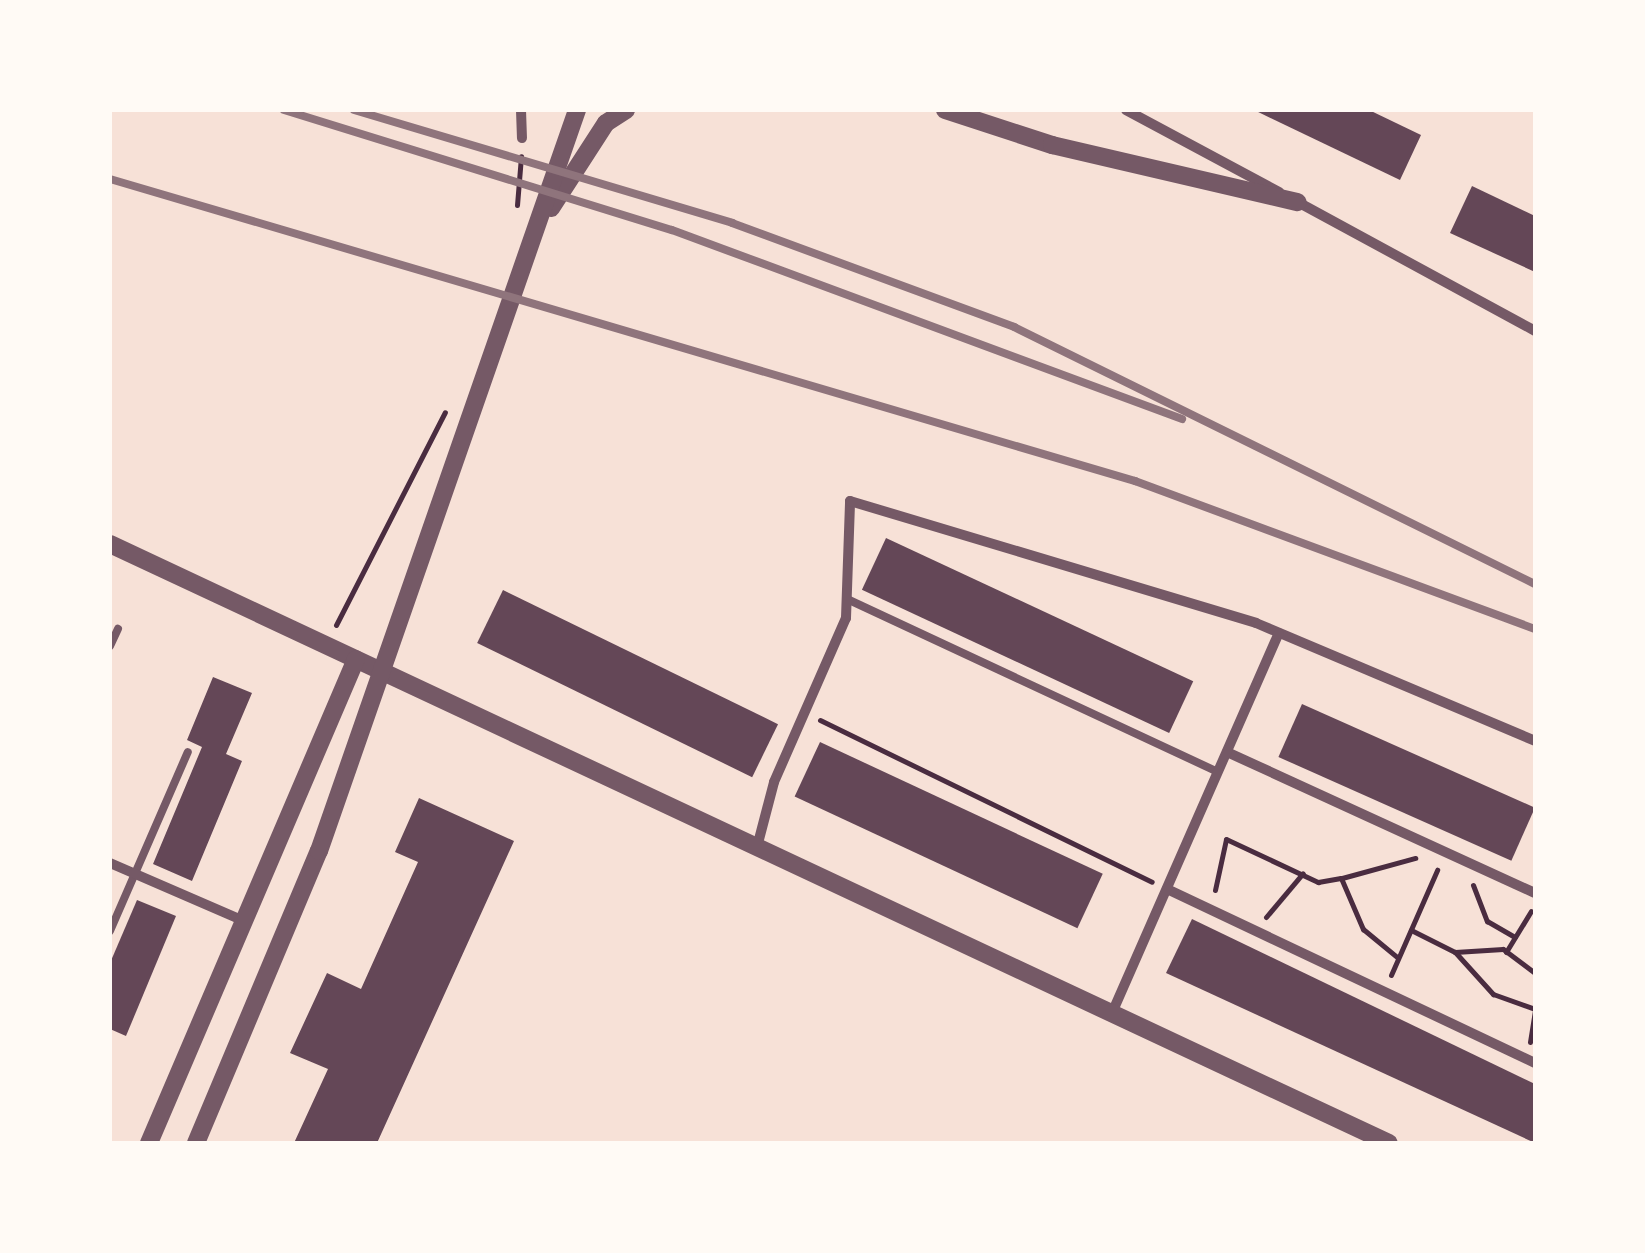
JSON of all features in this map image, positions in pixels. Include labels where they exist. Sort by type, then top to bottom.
[{"type":"street","points":[[521,110],[522,138]]},
{"type":"street","points":[[196,1143],[319,851],[578,110]]},
{"type":"street","points":[[534,234],[606,123],[626,110]]},
{"type":"street","points":[[945,110],[1052,145],[1297,202]]},
{"type":"street","points":[[1126,110],[1535,331]]},
{"type":"street","points":[[757,847],[847,599],[850,501],[1279,633],[1535,742]]},
{"type":"street","points":[[110,544],[1389,1143]]},
{"type":"street","points":[[1112,1013],[1279,633]]},
{"type":"street","points":[[148,1143],[356,659]]},
{"type":"street","points":[[1227,752],[1535,892]]},
{"type":"street","points":[[110,863],[244,921]]},
{"type":"street","points":[[1167,889],[1531,1061]]},
{"type":"lane","points":[[847,599],[1218,772]]},
{"type":"lane","points":[[110,646],[118,629]]},
{"type":"lane","points":[[110,931],[188,752]]},
{"type":"path","points":[[516,224],[522,138]]},
{"type":"path","points":[[326,645],[448,405]]},
{"type":"path","points":[[804,712],[1167,889]]},
{"type":"path","points":[[1211,910],[1226,840],[1303,873],[1342,878],[1391,871],[1440,849]]},
{"type":"path","points":[[1383,991],[1440,849]]},
{"type":"path","points":[[1473,864],[1474,900],[1514,938]]},
{"type":"path","points":[[1255,931],[1303,873]]},
{"type":"path","points":[[1342,878],[1364,929],[1398,958]]},
{"type":"path","points":[[1506,952],[1535,904]]},
{"type":"path","points":[[1410,930],[1455,952],[1493,994],[1535,1010],[1531,1061]]},
{"type":"path","points":[[1455,952],[1506,952],[1535,973]]},
{"type":"building","points":[[1254,110],[1369,110],[1421,135],[1400,180]]},
{"type":"building","points":[[1472,186],[1535,216],[1535,272],[1450,233]]},
{"type":"building","points":[[886,538],[1193,681],[1169,733],[862,590]]},
{"type":"building","points":[[503,590],[778,724],[752,777],[477,643]]},
{"type":"building","points":[[213,677],[252,693],[226,754],[242,761],[192,881],[153,864],[202,747],[187,740]]},
{"type":"building","points":[[1302,704],[1535,808],[1511,861],[1278,757]]},
{"type":"building","points":[[820,742],[1103,874],[1077,928],[795,796]]},
{"type":"building","points":[[419,798],[514,841],[377,1143],[294,1143],[328,1069],[290,1053],[327,973],[361,989],[418,862],[395,852]]},
{"type":"building","points":[[137,900],[176,916],[126,1036],[110,1029],[110,963]]},
{"type":"building","points":[[1192,919],[1535,1084],[1535,1143],[1166,973]]},
{"type":"railway","points":[[284,110],[672,230],[1182,419]]},
{"type":"railway","points":[[354,110],[732,223],[1014,327],[1535,584]]},
{"type":"railway","points":[[110,179],[1135,481],[1535,629]]}]
